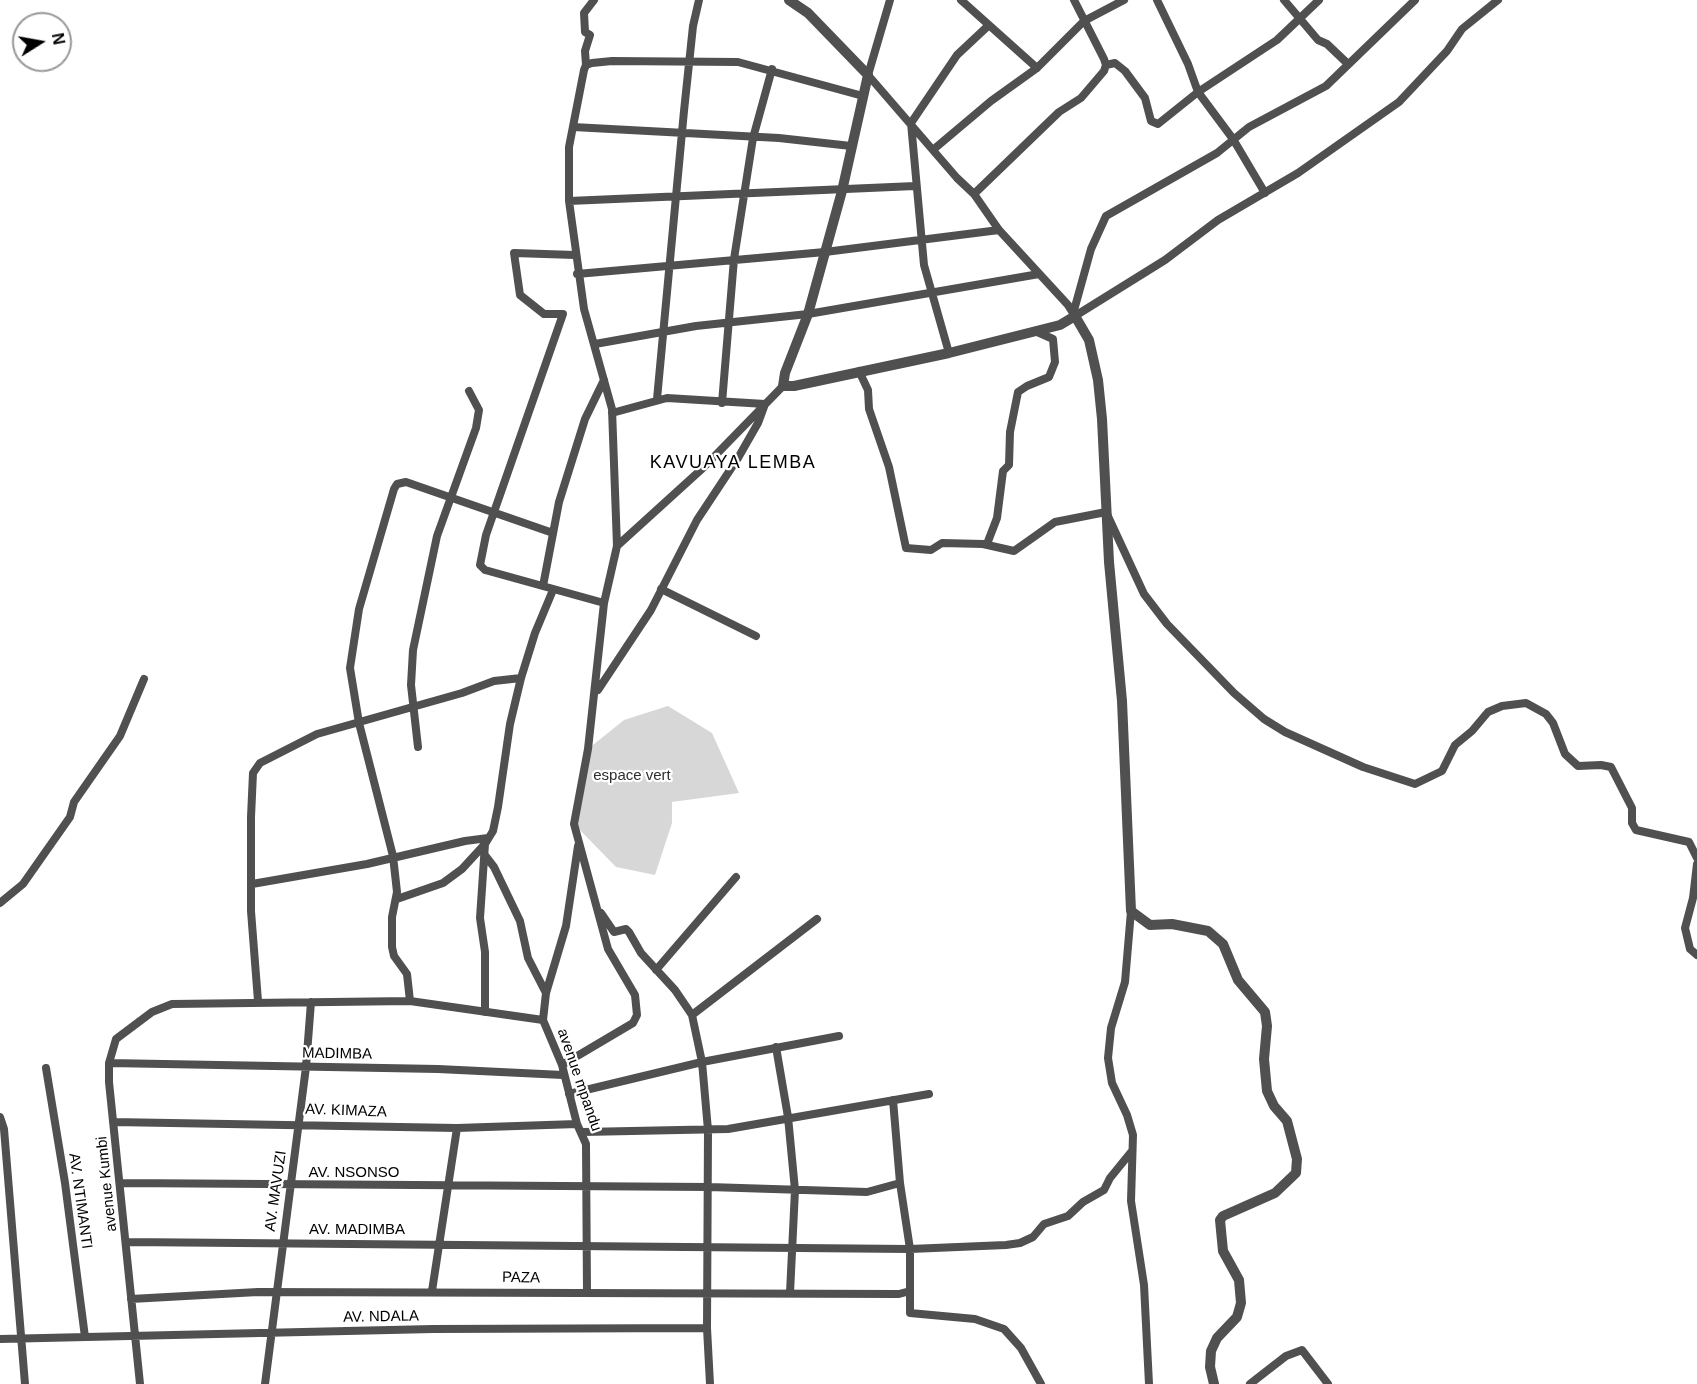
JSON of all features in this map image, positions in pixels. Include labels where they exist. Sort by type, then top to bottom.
[{"type":"street","points":[[562,1065],[633,1023],[637,1016],[635,995],[608,949],[578,845],[574,815],[588,749],[604,603],[617,546],[612,413],[584,309],[568,201],[569,147],[586,65],[585,51],[590,35],[585,32],[584,13],[594,0]]},
{"type":"street","points":[[657,399],[681,133],[691,62],[693,26],[699,0]]},
{"type":"street","points":[[789,0],[808,13],[868,75],[957,178],[974,194],[999,230],[1074,315],[1089,340],[1098,380],[1122,711],[1131,911],[1125,982],[1111,1028],[1108,1058],[1112,1083],[1131,1123],[1131,1202],[1144,1285],[1149,1384]]},
{"type":"street","points":[[617,546],[704,467],[783,386],[785,373],[808,314],[842,191],[868,75],[890,0]]},
{"type":"street","points":[[961,0],[1037,68]]},
{"type":"street","points":[[1074,0],[1106,65]]},
{"type":"street","points":[[934,149],[991,101],[1037,68],[1084,21],[1124,0]]},
{"type":"street","points":[[1156,0],[1188,64],[1198,92],[1233,139],[1264,193]]},
{"type":"street","points":[[1284,0],[1301,17],[1318,40],[1327,44],[1348,64]]},
{"type":"street","points":[[974,194],[1052,117],[1081,98],[1106,65],[1115,63],[1125,70],[1145,98],[1151,121],[1155,124],[1198,92],[1277,40],[1319,0]]},
{"type":"street","points":[[1074,315],[1091,249],[1106,216],[1217,153],[1233,139],[1326,86],[1415,0]]},
{"type":"street","points":[[783,386],[794,386],[949,353],[1068,322],[1074,315],[1164,260],[1218,220],[1298,173],[1399,102],[1447,51],[1462,29],[1498,0]]},
{"type":"street","points":[[949,353],[930,293],[920,241],[911,123],[957,55],[988,26]]},
{"type":"street","points":[[586,65],[612,61],[738,62],[772,69],[863,96]]},
{"type":"street","points":[[722,403],[734,259],[753,138],[772,69]]},
{"type":"street","points":[[573,127],[851,146]]},
{"type":"street","points":[[568,201],[842,191],[915,186]]},
{"type":"street","points":[[577,274],[825,252],[999,230]]},
{"type":"street","points":[[575,255],[514,253],[520,294],[544,314],[563,314],[482,549],[481,569],[604,603]]},
{"type":"street","points":[[595,344],[727,322],[808,314],[1039,274]]},
{"type":"street","points":[[987,544],[997,518],[1003,471],[1009,465],[1010,432],[1018,392],[1026,386],[1049,377],[1053,371],[1056,352],[1053,339],[1035,331]]},
{"type":"street","points":[[859,371],[868,390],[869,409],[890,467],[903,546],[918,550],[931,550],[942,543],[987,544],[1014,551],[1055,522],[1106,513]]},
{"type":"street","points":[[543,586],[559,501],[585,419],[604,380]]},
{"type":"street","points":[[418,747],[413,706],[413,650],[427,575],[449,499],[476,428],[478,410],[469,391]]},
{"type":"street","points":[[612,413],[657,399],[765,404]]},
{"type":"street","points":[[598,690],[637,635],[697,520],[758,423],[765,404]]},
{"type":"street","points":[[410,1001],[407,974],[394,956],[392,947],[392,917],[397,899],[393,856],[359,723],[350,668],[352,643],[368,576],[394,489],[397,484],[406,482],[449,499],[553,533]]},
{"type":"street","points":[[1106,513],[1144,594],[1167,624],[1234,693],[1264,719],[1285,732],[1363,767],[1415,784],[1442,771],[1455,745],[1472,731],[1488,712],[1502,706],[1526,703],[1546,714],[1553,723],[1565,754],[1578,766],[1611,767],[1632,808],[1632,823],[1636,830],[1689,842],[1697,858]]},
{"type":"street","points":[[661,589],[756,636]]},
{"type":"street","points":[[485,1012],[485,952],[480,918],[484,854],[498,807],[510,724],[521,678],[535,633],[553,590]]},
{"type":"street","points":[[521,678],[494,681],[462,693],[317,734],[267,758],[253,773],[252,938],[258,1001],[410,1001],[543,1020]]},
{"type":"street","points":[[0,903],[23,884],[70,816],[74,802],[120,736],[144,679]]},
{"type":"street","points":[[252,884],[367,864],[393,856],[465,841],[487,841]]},
{"type":"street","points":[[397,899],[443,883],[462,869],[487,841]]},
{"type":"street","name":"avenue mpandu","points":[[578,845],[566,926],[546,993],[543,1020],[562,1065],[588,1161],[587,1293]]},
{"type":"street","points":[[484,854],[494,867],[520,921],[528,958],[546,993]]},
{"type":"street","points":[[1697,864],[1693,898],[1685,928],[1690,949],[1697,955]]},
{"type":"street","points":[[656,970],[736,877]]},
{"type":"street","points":[[595,905],[614,932],[626,929],[629,932],[642,953],[692,1015],[702,1062],[708,1130],[707,1328],[710,1384]]},
{"type":"street","points":[[1131,911],[1150,925],[1172,924],[1208,931],[1223,944],[1238,980],[1265,1012],[1267,1026],[1264,1059],[1267,1091],[1274,1106],[1287,1121],[1295,1145],[1297,1168],[1290,1181],[1275,1193],[1223,1216],[1220,1220],[1223,1251],[1239,1280],[1241,1303],[1237,1317],[1217,1338],[1211,1352],[1210,1367],[1214,1384]]},
{"type":"street","points":[[692,1015],[817,919]]},
{"type":"street","name":"avenue Kumbi","points":[[140,1384],[114,1122],[110,1063],[116,1040],[163,1005],[258,1001]]},
{"type":"street","name":"AV. MAVUZI","points":[[265,1384],[306,1067],[311,1002]]},
{"type":"street","points":[[569,1094],[702,1062],[839,1036]]},
{"type":"street","points":[[776,1047],[788,1117],[795,1190],[790,1247],[790,1293]]},
{"type":"street","name":"MADIMBA","points":[[110,1063],[563,1075]]},
{"type":"street","name":"AV. NTIMANTI","points":[[46,1068],[65,1183],[85,1337]]},
{"type":"street","name":"AV. KIMAZA","points":[[114,1122],[708,1130],[728,1129],[929,1094]]},
{"type":"street","points":[[893,1100],[900,1182],[912,1276],[908,1308],[914,1315],[975,1319],[1004,1329],[1021,1348],[1041,1384]]},
{"type":"street","points":[[0,1117],[4,1129],[25,1384]]},
{"type":"street","points":[[432,1291],[457,1128]]},
{"type":"street","name":"AV. MADIMBA","points":[[127,1242],[587,1244],[910,1249],[1020,1244],[1033,1236],[1044,1224],[1068,1216],[1083,1202],[1104,1190],[1110,1178],[1132,1151]]},
{"type":"street","name":"AV. NSONSO","points":[[120,1183],[291,1186],[709,1187],[867,1192],[900,1182]]},
{"type":"street","name":"PAZA","points":[[131,1299],[276,1292],[899,1294],[910,1291]]},
{"type":"street","name":"AV. NDALA","points":[[0,1339],[433,1329],[707,1328]]},
{"type":"street","points":[[1250,1384],[1286,1356],[1302,1350],[1328,1384]]},
{"type":"green space","name":"espace vert","points":[[668,706],[712,733],[739,793],[672,802],[672,823],[655,875],[616,867],[574,824],[588,749],[624,720]]},
{"type":"district","name":"KAVUAYA LEMBA","points":[[733,463]]}]
